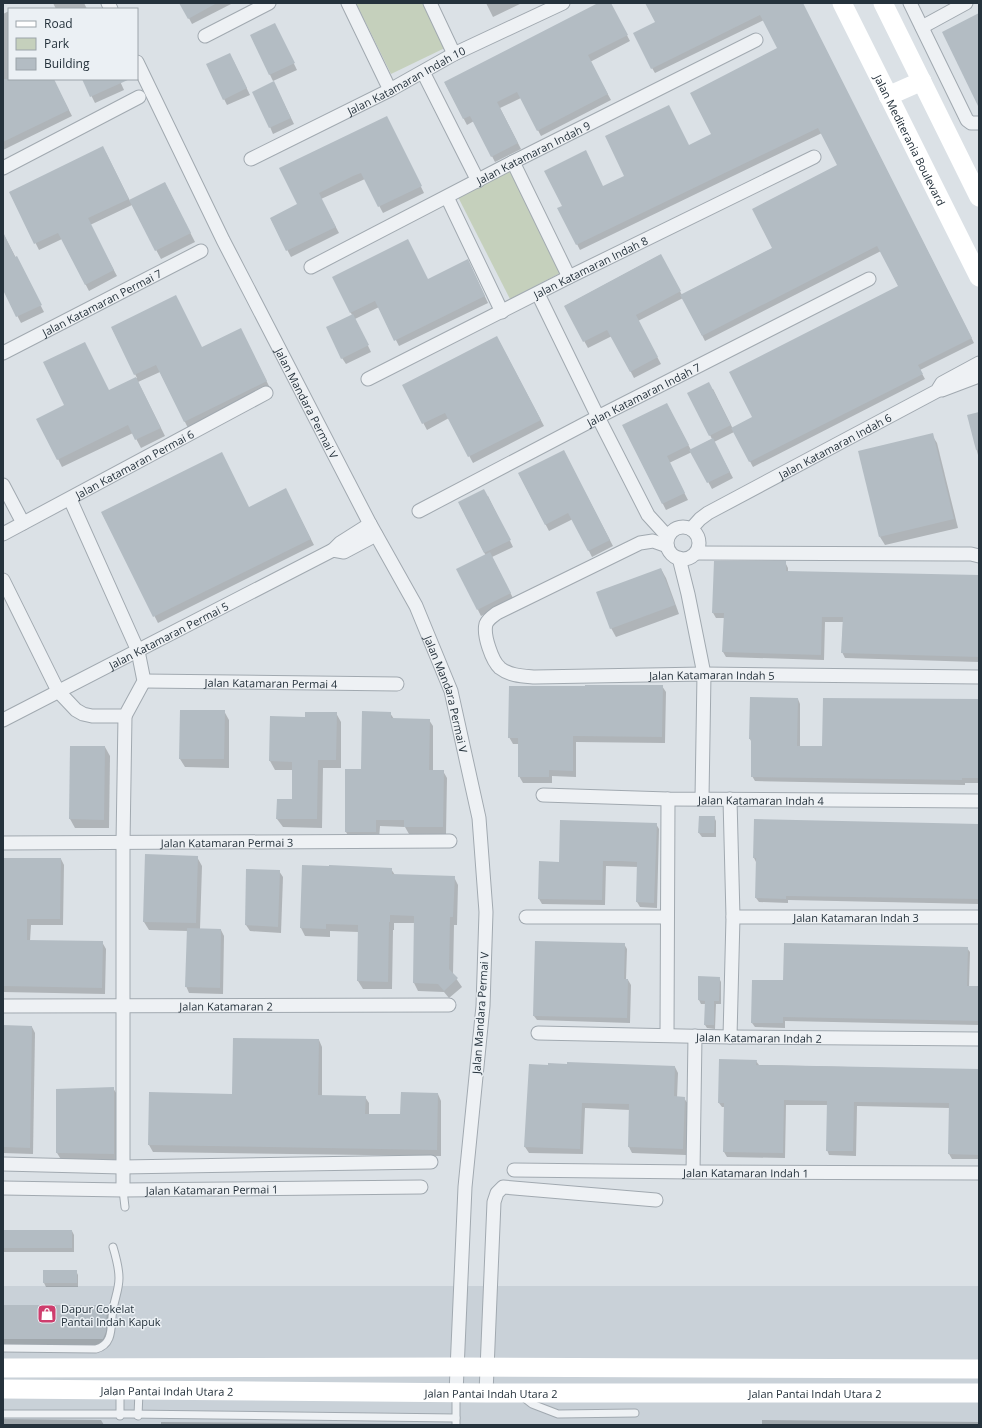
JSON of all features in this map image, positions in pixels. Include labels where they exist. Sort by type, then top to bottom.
[{"type":"street","points":[[205,36],[269,3]]},
{"type":"street","points":[[348,3],[390,90]]},
{"type":"street","points":[[430,3],[454,54]]},
{"type":"street","name":"Jalan Katamaran Indah 10","points":[[251,159],[390,90],[454,54],[563,3]]},
{"type":"street","name":"Jalan Mediterania Boulevard","points":[[842,3],[979,277]]},
{"type":"street","points":[[883,3],[979,197]]},
{"type":"street","points":[[910,3],[964,116],[975,123]]},
{"type":"street","points":[[922,26],[966,3]]},
{"type":"street","name":"Jalan Katamaran Indah 9","points":[[311,267],[513,162],[756,40]]},
{"type":"street","name":"Jalan Mandara Permai V","points":[[138,64],[223,240],[373,530],[416,606],[451,691],[479,818],[486,912],[483,1006],[465,1186],[456,1393]]},
{"type":"street","points":[[423,72],[478,181]]},
{"type":"street","points":[[888,96],[922,81]]},
{"type":"street","points":[[3,168],[139,97]]},
{"type":"street","name":"Jalan Katamaran Indah 8","points":[[368,379],[814,157]]},
{"type":"street","points":[[513,162],[569,278]]},
{"type":"street","points":[[447,197],[502,312]]},
{"type":"street","name":"Jalan Katamaran Permai 7","points":[[3,353],[201,251]]},
{"type":"street","name":"Jalan Katamaran Indah 7","points":[[419,511],[598,417],[869,279]]},
{"type":"street","points":[[538,294],[648,515],[668,541],[672,554],[679,558],[688,558],[696,553],[972,554],[979,556]]},
{"type":"street","name":"Jalan Katamaran Indah 6","points":[[691,529],[700,519],[708,514],[937,391],[942,383],[979,363]]},
{"type":"street","points":[[937,391],[946,390],[979,376]]},
{"type":"street","name":"Jalan Katamaran Permai 6","points":[[3,534],[266,393]]},
{"type":"street","points":[[3,485],[23,523]]},
{"type":"street","points":[[70,499],[138,650],[144,681],[125,716],[123,843],[123,1190]]},
{"type":"street","points":[[668,541],[674,530],[682,527],[691,529],[697,536],[699,544],[696,553]]},
{"type":"street","name":"Jalan Katamaran Permai 5","points":[[3,720],[334,550],[344,552],[373,530]]},
{"type":"street","name":"Jalan Katamaran Indah 5","points":[[668,541],[640,543],[490,618],[486,624],[486,631],[489,647],[499,667],[512,674],[535,677],[704,674],[979,677]]},
{"type":"street","points":[[679,558],[693,614],[704,674],[702,798]]},
{"type":"street","points":[[3,580],[58,691],[76,710],[83,714],[92,716],[125,716]]},
{"type":"street","name":"Jalan Katamaran Permai 4","points":[[144,681],[397,684]]},
{"type":"street","name":"Jalan Katamaran Indah 4","points":[[543,795],[668,798],[979,801]]},
{"type":"street","points":[[667,1035],[666,917],[668,798]]},
{"type":"street","points":[[730,798],[733,917],[730,1037]]},
{"type":"street","name":"Jalan Katamaran Permai 3","points":[[3,843],[450,841]]},
{"type":"street","points":[[526,917],[666,917]]},
{"type":"street","name":"Jalan Katamaran Indah 3","points":[[733,917],[979,917]]},
{"type":"street","name":"Jalan Katamaran 2","points":[[3,1006],[449,1005]]},
{"type":"street","name":"Jalan Katamaran Indah 2","points":[[538,1033],[730,1037],[979,1039]]},
{"type":"street","points":[[693,1172],[695,1036]]},
{"type":"street","points":[[3,1164],[122,1167],[431,1162]]},
{"type":"street","name":"Jalan Katamaran Indah 1","points":[[514,1170],[979,1173]]},
{"type":"street","name":"Jalan Katamaran Permai 1","points":[[3,1188],[123,1190],[421,1187]]},
{"type":"street","points":[[486,1393],[494,1202],[497,1192],[503,1187],[656,1200]]},
{"type":"street","name":"Jalan Pantai Indah Utara 2","points":[[3,1368],[487,1367],[979,1369]]},
{"type":"street","name":"Jalan Pantai Indah Utara 2","points":[[3,1389],[456,1393],[979,1393]]},
{"type":"lane","points":[[123,1190],[125,1207]]},
{"type":"lane","points":[[3,1348],[96,1349],[104,1346],[111,1335],[113,1307],[118,1292],[118,1267],[113,1247]]},
{"type":"lane","points":[[120,1390],[120,1415]]},
{"type":"lane","points":[[138,1415],[139,1390]]},
{"type":"lane","points":[[3,1414],[138,1415],[456,1422],[456,1393]]},
{"type":"lane","points":[[518,1393],[532,1404],[558,1414],[635,1413]]},
{"type":"shaded area","points":[[3,1286],[979,1286],[979,1425],[3,1425]]},
{"type":"green space","points":[[356,3],[427,3],[449,46],[391,74]]},
{"type":"green space","points":[[514,169],[566,270],[510,299],[458,197]]},
{"type":"building","points":[[179,3],[217,3],[188,19]]},
{"type":"building","points":[[598,3],[611,3],[628,35],[588,55],[608,94],[537,131],[517,92],[497,102],[518,143],[491,157],[470,116],[463,119],[444,82]]},
{"type":"building","points":[[645,3],[803,3],[972,338],[918,365],[923,374],[749,462],[731,428],[752,417],[729,372],[898,286],[877,246],[702,336],[680,295],[772,248],[752,209],[837,165],[818,128],[576,245],[557,208],[562,206],[544,171],[586,150],[603,186],[624,176],[605,136],[669,105],[689,145],[711,134],[690,93],[777,48],[760,15],[651,69],[633,33],[655,22]]},
{"type":"building","points":[[979,13],[979,108],[942,32]]},
{"type":"building","points":[[275,23],[295,63],[269,75],[250,35]]},
{"type":"building","points":[[230,53],[247,88],[223,100],[206,64]]},
{"type":"building","points":[[3,79],[54,80],[69,110],[3,142]]},
{"type":"building","points":[[82,80],[128,80],[90,97]]},
{"type":"building","points":[[274,81],[291,118],[269,128],[252,92]]},
{"type":"building","points":[[387,116],[422,186],[378,207],[361,173],[353,176],[319,193],[336,227],[286,251],[270,218],[297,204],[279,168]]},
{"type":"building","points":[[103,146],[129,199],[88,218],[114,270],[85,285],[58,233],[34,244],[9,192]]},
{"type":"building","points":[[165,182],[191,233],[155,251],[129,200]]},
{"type":"building","points":[[3,232],[42,305],[16,317],[3,290]]},
{"type":"building","points":[[408,239],[428,279],[468,259],[485,296],[394,341],[375,301],[350,313],[332,277]]},
{"type":"building","points":[[661,254],[681,291],[636,315],[658,357],[630,372],[607,330],[583,342],[564,306]]},
{"type":"building","points":[[176,295],[202,347],[241,328],[267,381],[184,422],[156,365],[134,375],[111,327]]},
{"type":"building","points":[[353,314],[369,345],[341,359],[326,327]]},
{"type":"building","points":[[497,336],[541,420],[468,457],[445,413],[422,424],[402,385]]},
{"type":"building","points":[[85,342],[109,390],[136,377],[161,428],[135,440],[128,425],[57,460],[36,419],[64,405],[43,362]]},
{"type":"building","points":[[709,382],[731,425],[709,436],[687,393]]},
{"type":"building","points":[[667,403],[689,445],[667,456],[685,493],[662,504],[622,425]]},
{"type":"building","points":[[979,412],[979,449],[976,450],[967,415]]},
{"type":"building","points":[[933,433],[954,519],[879,537],[858,451]]},
{"type":"building","points":[[713,438],[730,472],[707,483],[689,450]]},
{"type":"building","points":[[564,450],[610,540],[588,551],[568,513],[545,525],[518,473]]},
{"type":"building","points":[[222,452],[249,507],[286,488],[311,539],[153,617],[101,512]]},
{"type":"building","points":[[484,489],[511,540],[484,553],[458,502]]},
{"type":"building","points":[[490,552],[511,593],[477,610],[456,569]]},
{"type":"building","points":[[714,561],[786,561],[786,571],[979,575],[979,657],[841,653],[843,617],[822,617],[821,655],[722,652],[724,613],[712,613]]},
{"type":"building","points":[[661,568],[675,605],[610,629],[596,592]]},
{"type":"building","points":[[663,685],[662,737],[573,736],[573,771],[549,770],[549,777],[518,777],[518,738],[508,738],[509,686]]},
{"type":"building","points":[[750,697],[798,698],[797,746],[822,746],[823,698],[979,699],[979,778],[962,778],[962,780],[751,777],[751,739],[749,739]]},
{"type":"building","points":[[180,710],[225,710],[224,759],[179,759]]},
{"type":"building","points":[[362,711],[391,712],[391,718],[430,719],[429,770],[444,770],[443,827],[404,827],[404,820],[376,820],[376,832],[345,832],[345,769],[361,769]]},
{"type":"building","points":[[305,712],[337,712],[336,760],[318,760],[317,819],[276,819],[277,799],[292,799],[292,762],[269,761],[270,716],[305,717]]},
{"type":"building","points":[[70,746],[105,746],[104,820],[69,819]]},
{"type":"building","points":[[699,816],[715,816],[714,833],[698,833]]},
{"type":"building","points":[[754,819],[979,824],[979,899],[786,896],[786,899],[755,898],[756,858],[753,858]]},
{"type":"building","points":[[560,820],[657,823],[654,903],[636,902],[637,862],[621,861],[603,861],[602,900],[538,899],[539,861],[559,862]]},
{"type":"building","points":[[145,854],[198,856],[196,923],[143,922]]},
{"type":"building","points":[[3,858],[61,858],[60,919],[27,919],[27,940],[103,941],[102,988],[3,986]]},
{"type":"building","points":[[302,865],[392,868],[392,874],[455,876],[453,917],[450,917],[449,969],[458,978],[444,991],[438,984],[413,983],[414,916],[390,915],[388,982],[357,981],[358,925],[326,924],[326,929],[300,928]]},
{"type":"building","points":[[246,869],[280,870],[278,927],[245,925]]},
{"type":"building","points":[[187,928],[221,929],[220,988],[185,987]]},
{"type":"building","points":[[535,941],[625,943],[624,979],[628,979],[627,1018],[533,1016]]},
{"type":"building","points":[[784,943],[968,947],[967,986],[979,986],[979,1021],[783,1017],[783,1023],[751,1023],[752,980],[783,980]]},
{"type":"building","points":[[698,976],[720,977],[719,1001],[714,1001],[714,1025],[704,1025],[705,1001],[698,1000]]},
{"type":"building","points":[[3,1025],[32,1026],[30,1148],[3,1147]]},
{"type":"building","points":[[233,1038],[319,1039],[318,1095],[366,1096],[365,1114],[400,1114],[401,1092],[438,1093],[437,1150],[148,1145],[149,1092],[232,1094]]},
{"type":"building","points":[[719,1059],[757,1060],[756,1065],[979,1069],[979,1155],[948,1154],[949,1103],[854,1102],[853,1151],[826,1151],[827,1101],[784,1100],[783,1153],[723,1152],[724,1103],[718,1103]]},
{"type":"building","points":[[567,1062],[675,1066],[674,1096],[685,1097],[683,1149],[628,1147],[629,1104],[582,1103],[580,1149],[524,1147],[529,1064],[567,1064]]},
{"type":"building","points":[[114,1087],[114,1154],[56,1153],[56,1089]]},
{"type":"building","points":[[3,1230],[72,1230],[72,1248],[3,1248]]},
{"type":"building","points":[[43,1270],[77,1270],[77,1283],[43,1283]]},
{"type":"building","points":[[3,1305],[107,1305],[106,1332],[103,1339],[3,1339]]},
{"type":"place","name":"Dapur Cokelat Pantai Indah Kapuk","points":[[47,1314]]}]
